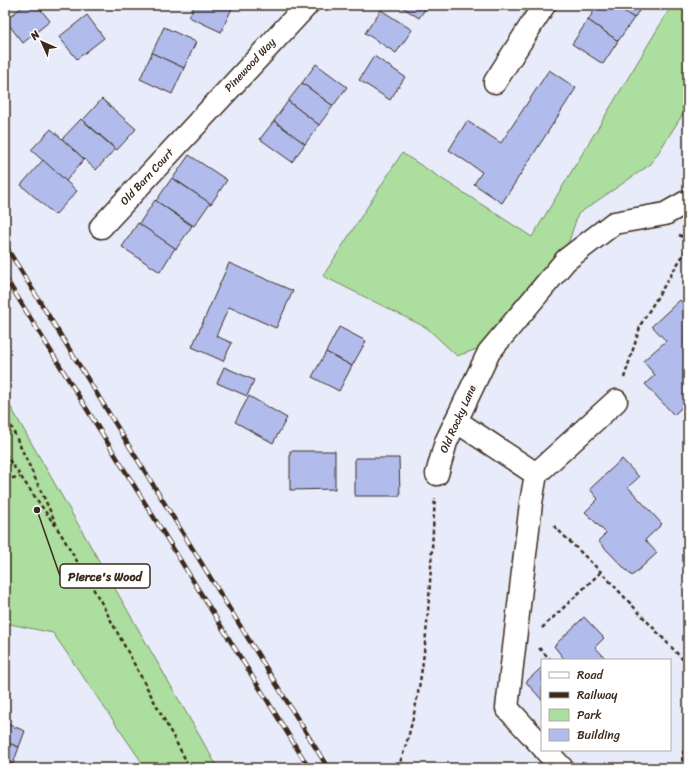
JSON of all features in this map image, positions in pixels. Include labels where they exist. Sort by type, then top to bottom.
[{"type":"street","name":"Pinewood Way","points":[[194,126],[307,5]]},
{"type":"street","points":[[495,82],[544,5]]},
{"type":"street","name":"Old Barn Court","points":[[101,227],[194,126]]},
{"type":"street","name":"Old Rocky Lane","points":[[437,474],[446,442],[489,352],[566,260],[614,223],[665,214],[688,201]]},
{"type":"street","name":"Old Rocky Lane","points":[[665,214],[688,222]]},
{"type":"street","points":[[541,745],[507,708],[531,503],[536,474],[616,401]]},
{"type":"street","points":[[456,421],[536,474]]},
{"type":"street","points":[[546,751],[562,768]]},
{"type":"path","points":[[616,401],[641,324],[688,246]]},
{"type":"path","points":[[5,413],[61,534]]},
{"type":"path","points":[[5,454],[61,534],[101,602],[190,768]]},
{"type":"path","points":[[398,768],[407,743],[421,669],[429,593],[437,474]]},
{"type":"path","points":[[5,479],[20,477]]},
{"type":"path","points":[[531,503],[601,572],[688,665]]},
{"type":"path","points":[[541,629],[601,572]]},
{"type":"path","points":[[681,768],[688,721]]},
{"type":"green space","points":[[672,5],[688,5],[688,106],[651,164],[578,214],[567,247],[480,348],[457,356],[427,328],[323,276],[402,153],[532,237]]},
{"type":"green space","points":[[5,397],[218,768],[144,768],[141,761],[53,633],[5,623]]},
{"type":"building","points":[[25,5],[37,5],[50,21],[23,43],[5,20]]},
{"type":"building","points":[[195,5],[233,6],[221,32],[189,17]]},
{"type":"building","points":[[399,5],[428,5],[419,18]]},
{"type":"building","points":[[598,5],[615,5],[634,18],[618,41],[588,20]]},
{"type":"building","points":[[615,5],[643,5],[634,18]]},
{"type":"building","points":[[381,10],[412,30],[396,53],[365,33]]},
{"type":"building","points":[[87,15],[104,38],[77,59],[59,37]]},
{"type":"building","points":[[588,20],[618,41],[603,64],[572,44]]},
{"type":"building","points":[[164,27],[196,42],[184,68],[152,53]]},
{"type":"building","points":[[152,53],[184,68],[172,94],[140,79]]},
{"type":"building","points":[[374,56],[405,77],[390,100],[359,80]]},
{"type":"building","points":[[316,64],[347,87],[333,106],[302,83]]},
{"type":"building","points":[[549,70],[576,88],[502,203],[474,184],[482,172],[449,150],[467,121],[501,143]]},
{"type":"building","points":[[302,83],[333,106],[319,125],[288,101]]},
{"type":"building","points":[[102,99],[136,129],[117,150],[83,120]]},
{"type":"building","points":[[288,101],[319,125],[305,144],[274,121]]},
{"type":"building","points":[[81,119],[115,149],[96,170],[62,139]]},
{"type":"building","points":[[274,121],[305,144],[292,162],[260,139]]},
{"type":"building","points":[[51,129],[84,159],[66,181],[31,150]]},
{"type":"building","points":[[189,155],[227,180],[211,204],[173,178]]},
{"type":"building","points":[[43,160],[77,191],[55,215],[21,185]]},
{"type":"building","points":[[172,178],[210,203],[194,226],[156,201]]},
{"type":"building","points":[[155,200],[192,226],[176,249],[139,224]]},
{"type":"building","points":[[138,223],[175,248],[160,272],[122,247]]},
{"type":"building","points":[[229,263],[293,291],[276,328],[229,307],[216,336],[232,343],[223,361],[192,347]]},
{"type":"building","points":[[680,300],[688,308],[688,336],[684,339],[688,343],[688,379],[685,382],[688,385],[688,401],[674,415],[645,384],[655,375],[643,361],[666,341],[652,326]]},
{"type":"building","points":[[339,327],[366,341],[352,366],[326,352]]},
{"type":"building","points":[[326,352],[352,366],[339,391],[312,377]]},
{"type":"building","points":[[224,367],[254,380],[247,396],[217,383]]},
{"type":"building","points":[[249,396],[287,418],[273,443],[235,422]]},
{"type":"building","points":[[290,451],[335,451],[335,489],[290,490]]},
{"type":"building","points":[[355,458],[399,458],[400,496],[355,496]]},
{"type":"building","points":[[622,459],[639,477],[628,487],[662,524],[645,540],[657,553],[632,576],[598,541],[606,533],[585,512],[598,499],[590,489]]},
{"type":"building","points":[[584,617],[604,638],[595,647],[606,659],[564,659],[554,646]]},
{"type":"building","points":[[541,668],[541,699],[526,682]]},
{"type":"building","points":[[5,723],[25,731],[19,747],[5,742]]},
{"type":"building","points":[[5,742],[19,747],[13,764],[5,761]]},
{"type":"building","points":[[5,761],[13,764],[12,768],[5,768]]},
{"type":"railway","points":[[5,245],[328,768]]},
{"type":"railway","points":[[5,277],[309,768]]},
{"type":"place","name":"Pierce's Wood","points":[[37,510]]}]
